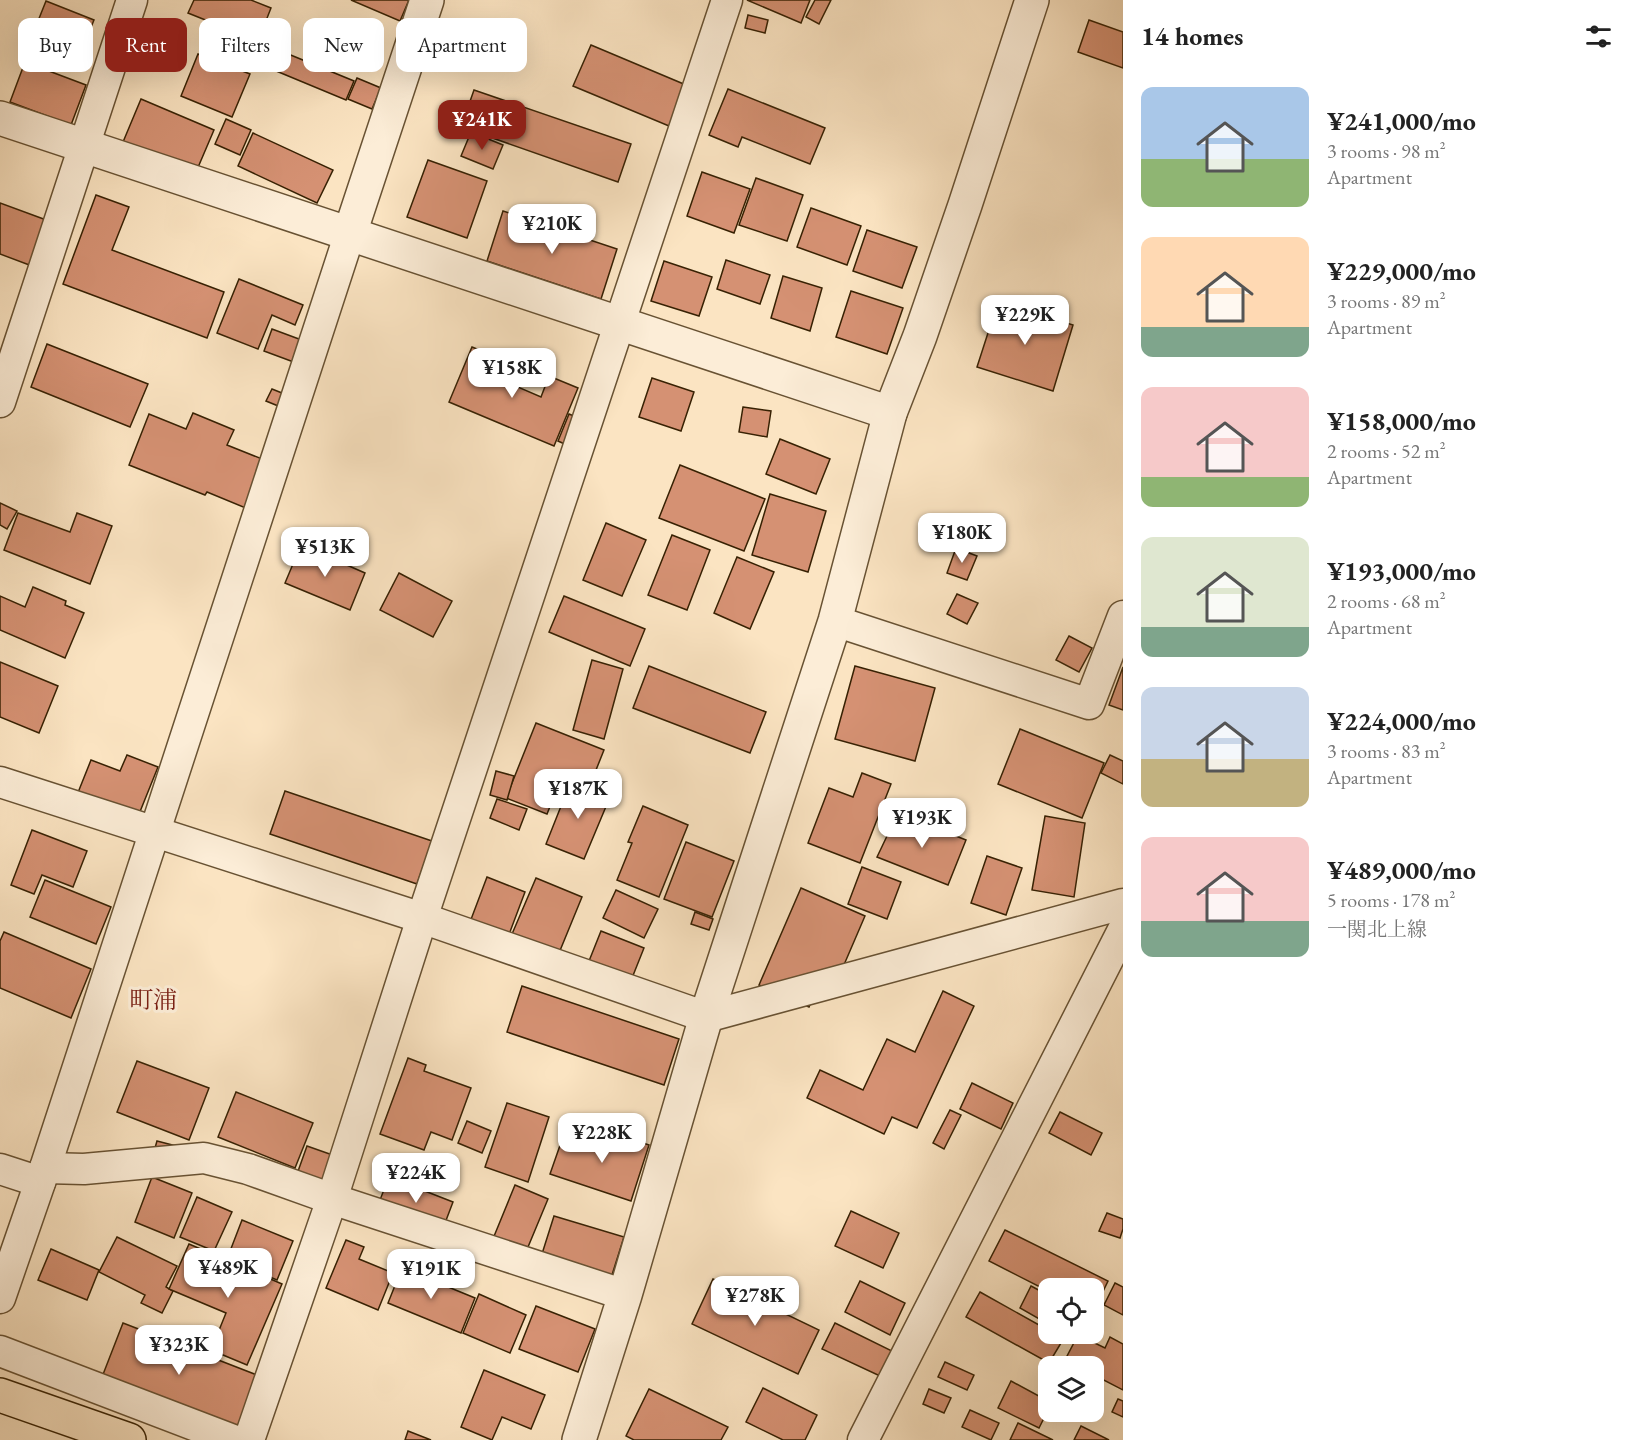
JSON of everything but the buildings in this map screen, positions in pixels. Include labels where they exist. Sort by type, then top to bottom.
[{"type":"main road","points":[[0,1395],[129,1440]]},
{"type":"street","points":[[0,402],[132,0]]},
{"type":"street","points":[[0,1298],[156,832],[427,0]]},
{"type":"street","points":[[249,1440],[332,1199],[422,918],[727,0]]},
{"type":"street","points":[[579,1440],[625,1295],[706,1017],[835,621],[890,412],[920,336],[1032,0]]},
{"type":"street","points":[[0,118],[890,412]]},
{"type":"street","points":[[835,621],[1089,704],[1123,616]]},
{"type":"street","points":[[0,782],[422,918],[706,1017],[1123,904]]},
{"type":"street","points":[[863,1440],[1123,930]]},
{"type":"street","points":[[0,1169],[43,1175],[204,1158],[248,1169],[332,1199],[625,1295]]},
{"type":"street","points":[[0,1351],[233,1440]]},
{"type":"district","name":"町浦","points":[[153,999]]}]
